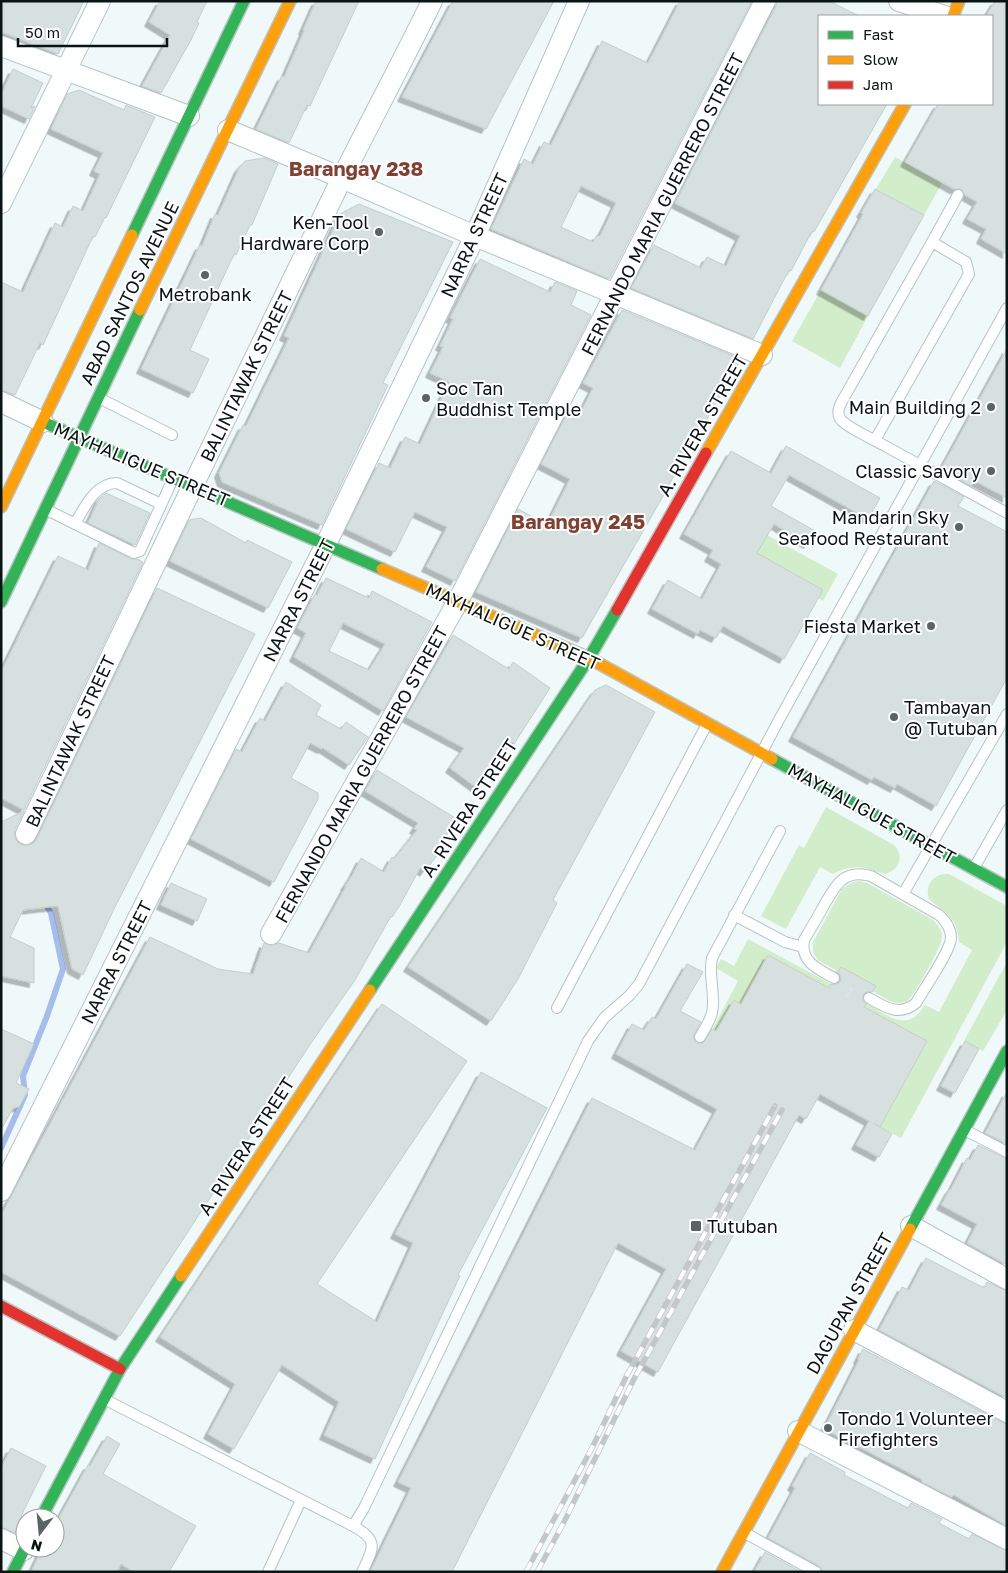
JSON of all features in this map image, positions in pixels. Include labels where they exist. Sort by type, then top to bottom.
[{"type":"street","points":[[1,203],[100,1]]},
{"type":"street","name":"ABAD SANTOS AVENUE","points":[[1,507],[244,1]]},
{"type":"street","name":"ABAD SANTOS AVENUE","points":[[1,602],[290,1]]},
{"type":"street","name":"BALINTAWAK STREET","points":[[26,834],[342,178],[432,1]]},
{"type":"street","name":"NARRA STREET","points":[[1,1191],[326,544],[475,236],[579,1]]},
{"type":"street","name":"FERNANDO MARIA GUERRERO STREET","points":[[271,934],[458,601],[766,1]]},
{"type":"street","points":[[899,1],[942,15]]},
{"type":"street","points":[[953,15],[959,1]]},
{"type":"street","points":[[1,46],[189,116]]},
{"type":"street","name":"A. RIVERA STREET","points":[[46,1508],[120,1369],[589,658],[904,105]]},
{"type":"street","points":[[228,130],[475,236],[762,355]]},
{"type":"street","name":"MAYHALIGUE STREET","points":[[1,402],[43,422],[589,658],[1007,887]]},
{"type":"street","name":"DAGUPAN STREET","points":[[722,1572],[1007,1051]]},
{"type":"street","points":[[911,1226],[1007,1279]]},
{"type":"street","points":[[1,1306],[120,1369]]},
{"type":"street","points":[[854,1330],[1007,1412]]},
{"type":"street","points":[[798,1431],[1007,1539]]},
{"type":"street","points":[[1,1539],[15,1545]]},
{"type":"street","points":[[13,1572],[20,1558]]},
{"type":"lane","points":[[958,195],[838,408],[839,415],[843,422],[1007,513]]},
{"type":"lane","points":[[876,440],[969,274],[966,262],[932,242]]},
{"type":"lane","points":[[353,1526],[373,1490],[588,1041],[604,1018],[630,996],[639,984],[762,753],[1007,308]]},
{"type":"lane","points":[[98,398],[172,435]]},
{"type":"lane","points":[[45,509],[134,554],[140,551],[173,478]]},
{"type":"lane","points":[[75,524],[94,494],[100,488],[110,484],[117,483],[161,504]]},
{"type":"lane","points":[[903,894],[1007,714]]},
{"type":"lane","points":[[557,1008],[708,723]]},
{"type":"lane","points":[[973,869],[1007,810]]},
{"type":"lane","points":[[700,1037],[712,1012],[713,997],[710,972],[712,958],[780,831]]},
{"type":"lane","points":[[834,978],[811,964],[804,954],[803,947],[808,934],[836,886],[846,877],[858,874],[871,876],[944,919],[950,930],[950,943],[919,998],[911,1007],[906,1010],[893,1010],[869,998]]},
{"type":"lane","points":[[734,915],[785,942],[803,947]]},
{"type":"lane","points":[[964,1129],[1007,1152]]},
{"type":"lane","points":[[103,1399],[366,1533],[372,1543],[370,1554],[362,1572]]},
{"type":"lane","points":[[268,1572],[301,1500]]},
{"type":"lane","points":[[743,1532],[816,1572]]},
{"type":"path","points":[[846,997],[852,988]]},
{"type":"green space","points":[[895,157],[942,183],[924,215],[876,189]]},
{"type":"green space","points":[[821,290],[868,316],[840,368],[792,341]]},
{"type":"green space","points":[[703,500],[838,574],[823,601],[818,598],[822,589],[693,518]]},
{"type":"green space","points":[[826,807],[894,845],[899,854],[899,862],[894,870],[885,874],[855,867],[833,874],[820,867],[786,929],[761,916],[799,845],[804,848]]},
{"type":"green space","points":[[949,874],[1007,906],[1007,942],[901,1138],[880,1127],[926,1041],[864,1007],[866,1003],[890,1017],[904,1021],[918,1014],[925,1005],[939,1012],[972,950],[959,942],[956,926],[950,916],[929,899],[928,890],[930,883],[935,877]]},
{"type":"green space","points":[[853,882],[867,883],[933,920],[941,932],[941,942],[933,960],[911,997],[905,1002],[898,1003],[888,1000],[818,960],[813,952],[813,942],[842,889]]},
{"type":"green space","points":[[748,939],[831,984],[829,988],[768,955],[741,1004],[734,1000],[714,1036],[710,1034],[738,981],[716,968],[721,959],[734,966]]},
{"type":"green space","points":[[1007,962],[1007,1010],[983,1051],[964,1041]]},
{"type":"building","points":[[1,1],[84,1],[58,54],[1,32]]},
{"type":"building","points":[[160,1],[207,1],[191,40],[161,93],[142,86],[170,35],[149,22]]},
{"type":"building","points":[[316,1],[359,1],[310,106],[307,105],[289,143],[256,129],[282,76],[284,77]]},
{"type":"building","points":[[453,1],[554,1],[486,129],[402,97]]},
{"type":"building","points":[[680,1],[752,1],[609,279],[491,229],[524,159],[533,164],[544,142],[551,145],[602,41],[648,63]],"holes":[[[581,186],[616,203],[600,236],[597,235],[593,242],[561,227]]]},
{"type":"building","points":[[777,1],[829,1],[857,15],[818,15],[818,105],[886,105],[814,232],[812,231],[791,271],[789,270],[753,339],[631,288],[654,245],[701,268],[707,257],[726,266],[740,236],[675,203]]},
{"type":"building","points":[[995,1],[1007,1],[1007,254],[981,239],[986,229],[967,219],[977,202],[965,195],[961,189],[954,189],[905,162],[937,105],[993,105],[993,15],[987,15]]},
{"type":"building","points":[[13,69],[43,83],[31,108],[35,106],[29,119],[1,106],[1,95]]},
{"type":"building","points":[[79,90],[124,110],[126,105],[155,117],[106,218],[95,237],[93,236],[43,345],[40,343],[15,395],[1,390],[1,282],[23,292],[55,223],[63,227],[73,206],[83,211],[100,174],[94,171],[103,153],[51,129],[67,94]]},
{"type":"building","points":[[264,158],[278,164],[252,225],[250,225],[236,255],[234,254],[190,350],[209,359],[193,393],[141,369],[200,245],[202,246],[215,214],[218,215],[239,168],[245,161]]},
{"type":"building","points":[[875,189],[924,215],[868,316],[821,290]]},
{"type":"building","points":[[359,204],[453,242],[383,383],[388,385],[322,525],[222,482],[219,473],[243,425],[246,426],[289,338],[284,336],[340,214]]},
{"type":"building","points":[[480,259],[550,292],[555,282],[577,291],[571,305],[591,315],[455,581],[426,567],[447,527],[415,512],[395,552],[346,529],[379,463],[390,468],[405,437],[420,444],[449,382],[430,373],[443,347],[440,346],[453,319],[450,318]]},
{"type":"building","points":[[622,310],[741,359],[695,440],[692,439],[666,491],[582,638],[476,592],[518,509],[547,525],[570,479],[541,464],[568,412],[578,417],[593,388],[583,383]]},
{"type":"building","name":"Main Building 2","points":[[1007,349],[1007,498],[975,481],[971,486],[941,469]]},
{"type":"building","points":[[786,446],[880,498],[868,519],[789,475],[771,506],[815,531],[808,544],[774,524],[757,553],[823,590],[784,659],[723,626],[716,638],[700,630],[698,634],[652,609],[668,580],[702,599],[721,564],[709,557],[713,550],[684,534],[731,451],[771,473]]},
{"type":"building","name":"Fiesta Market","points":[[934,481],[964,497],[958,506],[1007,532],[1007,678],[936,806],[897,784],[895,788],[874,777],[872,780],[793,737]]},
{"type":"building","points":[[106,493],[150,513],[135,545],[88,523],[99,499]]},
{"type":"building","points":[[201,518],[246,543],[247,540],[292,562],[268,608],[170,561],[189,520]]},
{"type":"building","points":[[99,543],[131,559],[143,562],[24,810],[1,798],[1,672],[58,556],[88,570]]},
{"type":"building","points":[[326,578],[369,598],[372,591],[432,622],[383,711],[294,657],[306,633],[297,628],[315,594],[317,595]],"holes":[[[343,623],[385,644],[369,670],[329,651]]]},
{"type":"building","points":[[157,588],[255,634],[114,909],[83,975],[72,969],[58,906],[23,910],[10,937],[34,948],[34,983],[1,976],[1,822],[24,811],[15,829],[14,835],[16,840],[26,846],[36,840]]},
{"type":"building","points":[[453,635],[509,669],[513,662],[550,688],[514,744],[512,742],[477,788],[450,768],[464,748],[406,717]]},
{"type":"building","points":[[286,682],[321,705],[316,715],[341,729],[346,722],[368,737],[349,765],[323,748],[310,743],[291,778],[318,793],[318,799],[274,882],[191,839],[236,749],[242,752],[260,718],[265,721]]},
{"type":"building","points":[[606,685],[655,712],[553,900],[557,903],[518,979],[491,1021],[408,967],[595,690]]},
{"type":"building","points":[[377,770],[457,819],[437,851],[439,853],[424,872],[420,868],[355,980],[311,1043],[120,1336],[1,1272],[1,1215],[150,937],[218,969],[253,974],[264,943],[272,946],[279,943],[309,953],[361,858],[384,872],[392,857],[394,859],[417,830],[414,829],[418,823],[365,791]]},
{"type":"building","points":[[171,883],[207,899],[197,921],[161,905]]},
{"type":"building","points":[[768,955],[829,988],[831,984],[835,985],[840,982],[841,977],[838,972],[841,967],[876,986],[872,992],[866,992],[863,995],[863,1001],[866,1004],[864,1007],[927,1041],[880,1127],[892,1134],[879,1157],[856,1145],[869,1121],[820,1094],[806,1119],[799,1115],[658,1372],[621,1351],[666,1269],[618,1243],[452,1572],[370,1572],[411,1488],[398,1482],[592,1098],[695,1150],[717,1109],[616,1054],[632,1024],[644,1030],[652,1017],[656,1019],[687,964],[703,972],[680,1011],[701,1022],[693,1037],[696,1043],[703,1043],[712,1029],[716,1031],[734,1000],[741,1004]]},
{"type":"building","points":[[382,1004],[467,1061],[317,1284],[377,1322],[413,1243],[395,1234],[481,1072],[547,1108],[458,1275],[460,1276],[375,1459],[324,1435],[339,1402],[282,1365],[234,1449],[208,1434],[235,1384],[160,1337]]},
{"type":"building","points":[[1,1029],[34,1044],[16,1083],[29,1089],[19,1107],[13,1108],[1,1130]]},
{"type":"building","points":[[965,1041],[979,1049],[955,1093],[941,1086]]},
{"type":"building","points":[[1007,1092],[1007,1144],[985,1133]]},
{"type":"building","points":[[978,1145],[1007,1159],[1007,1265],[967,1243],[977,1224],[941,1205],[967,1158],[970,1160]]},
{"type":"building","points":[[926,1258],[984,1288],[987,1282],[1007,1291],[1007,1398],[879,1330],[902,1287],[909,1290]]},
{"type":"building","points":[[863,1349],[1007,1424],[1007,1526],[954,1495],[952,1497],[922,1482],[921,1479],[824,1429]]},
{"type":"building","points":[[107,1436],[120,1444],[103,1474],[196,1526],[169,1572],[134,1572],[121,1564],[117,1572],[31,1572],[38,1558],[65,1558],[64,1508],[88,1465],[90,1466]]},
{"type":"building","points":[[11,1448],[46,1466],[25,1508],[15,1508],[15,1533],[1,1527],[1,1468]]},
{"type":"building","points":[[810,1453],[845,1472],[844,1475],[908,1508],[911,1503],[942,1519],[939,1523],[969,1539],[972,1534],[1007,1551],[1007,1572],[823,1572],[819,1566],[768,1538],[795,1488],[792,1486]]},
{"type":"building","points":[[765,1552],[801,1572],[754,1572]]},
{"type":"waterway","points":[[1,1148],[25,1095],[23,1076],[63,969],[51,913],[43,900]]},
{"type":"railway","points":[[526,1572],[593,1446],[627,1375],[775,1106]]},
{"type":"railway","points":[[537,1572],[563,1524],[634,1379],[782,1110]]},
{"type":"traffic: fast","points":[[132,235],[244,1]]},
{"type":"traffic: fast","points":[[1,602],[140,310]]},
{"type":"traffic: fast","points":[[43,422],[382,569]]},
{"type":"traffic: fast","points":[[370,990],[589,658],[617,610]]},
{"type":"traffic: fast","points":[[772,759],[1007,887]]},
{"type":"traffic: fast","points":[[910,1229],[1007,1051]]},
{"type":"traffic: fast","points":[[46,1508],[120,1369],[181,1276]]},
{"type":"traffic: fast","points":[[13,1572],[20,1558]]},
{"type":"traffic: slow","points":[[140,310],[290,1]]},
{"type":"traffic: slow","points":[[953,15],[959,1]]},
{"type":"traffic: slow","points":[[706,453],[904,105]]},
{"type":"traffic: slow","points":[[1,507],[132,235]]},
{"type":"traffic: slow","points":[[382,569],[589,658],[772,759]]},
{"type":"traffic: slow","points":[[181,1276],[370,990]]},
{"type":"traffic: slow","points":[[722,1572],[910,1229]]},
{"type":"traffic: jam","points":[[617,610],[706,453]]},
{"type":"traffic: jam","points":[[1,1306],[120,1369]]},
{"type":"place","name":"Ken-Tool Hardware Corp","points":[[379,232]]},
{"type":"place","name":"Metrobank","points":[[205,275]]},
{"type":"place","name":"Soc Tan Buddhist Temple","points":[[426,398]]},
{"type":"place","name":"Main Building 2","points":[[991,407]]},
{"type":"place","name":"Classic Savory","points":[[991,471]]},
{"type":"place","name":"Mandarin Sky Seafood Restaurant","points":[[959,527]]},
{"type":"place","name":"Fiesta Market","points":[[931,626]]},
{"type":"place","name":"Tambayan @ Tutuban","points":[[894,717]]},
{"type":"place","name":"Tutuban","points":[[696,1226]]},
{"type":"place","name":"Tondo 1 Volunteer Firefighters","points":[[828,1428]]},
{"type":"district","name":"Barangay 238","points":[[356,168]]},
{"type":"district","name":"Barangay 245","points":[[578,521]]}]
